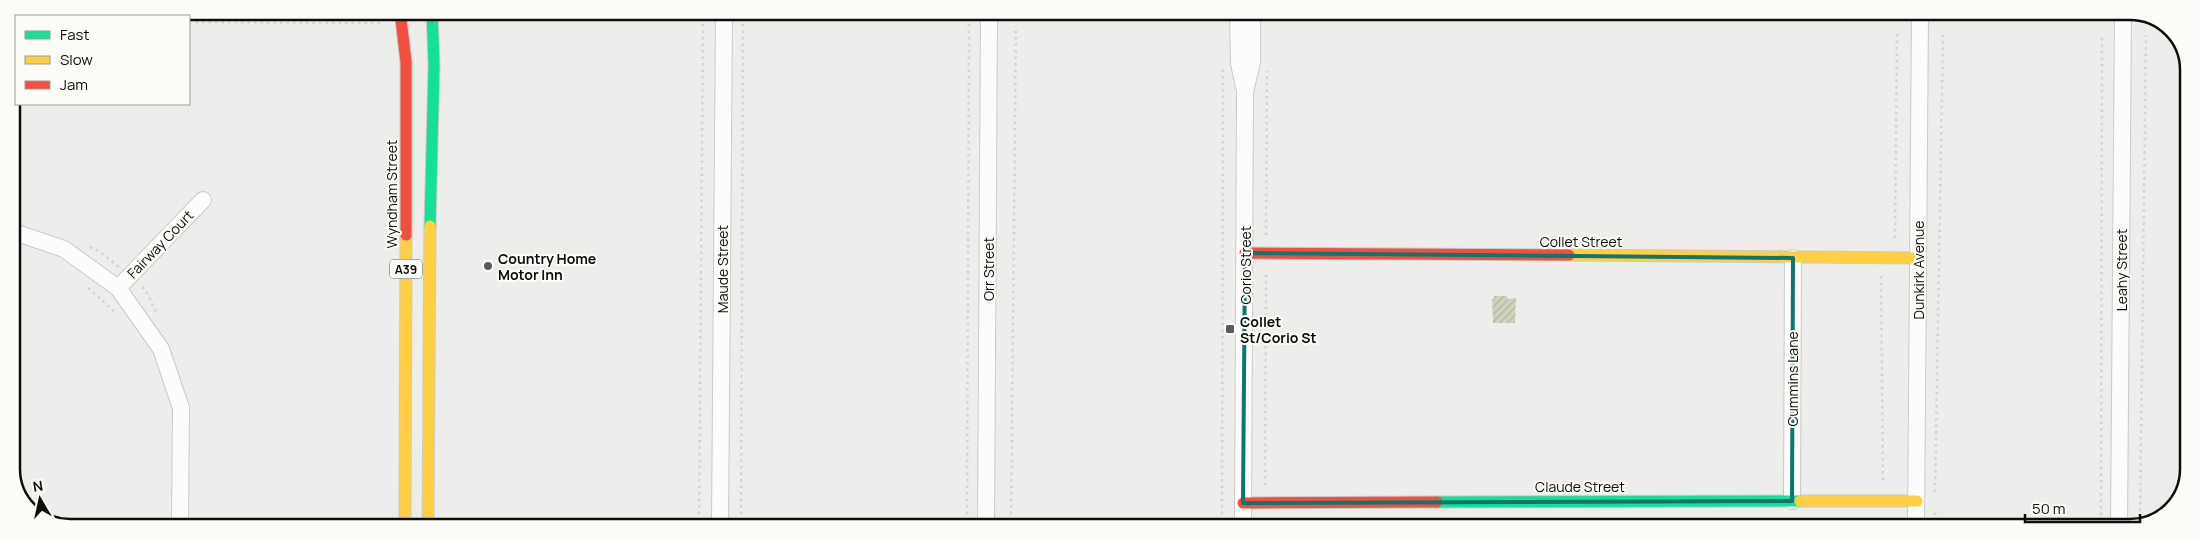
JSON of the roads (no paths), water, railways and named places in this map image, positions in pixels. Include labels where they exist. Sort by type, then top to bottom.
[{"type":"main road","name":"Wyndham Street","points":[[401,20],[406,62],[405,519]]},
{"type":"main road","name":"A39","points":[[428,519],[430,212],[434,65],[432,20]]},
{"type":"main road","name":"Collet Street","points":[[1244,253],[1918,258]]},
{"type":"main road","name":"Claude Street","points":[[1243,503],[1916,501]]},
{"type":"street","name":"Maude Street","points":[[720,519],[724,20]]},
{"type":"street","name":"Orr Street","points":[[986,519],[989,20]]},
{"type":"street","name":"Corio Street","points":[[1238,20],[1239,63],[1246,92]]},
{"type":"street","name":"Corio Street","points":[[1243,519],[1246,92],[1252,62],[1252,20]]},
{"type":"street","name":"Dunkirk Avenue","points":[[1916,519],[1920,20]]},
{"type":"street","name":"Leahy Street","points":[[2120,519],[2123,20]]},
{"type":"street","name":"Fairway Court","points":[[118,288],[203,200]]},
{"type":"street","points":[[20,234],[64,249],[118,288],[161,349],[181,408],[180,519]]},
{"type":"street","name":"Cummins Lane","points":[[1792,501],[1793,258]]},
{"type":"place","name":"Country Home Motor Inn","points":[[488,266]]},
{"type":"place","name":"Collet St/Corio St","points":[[1230,329]]}]
